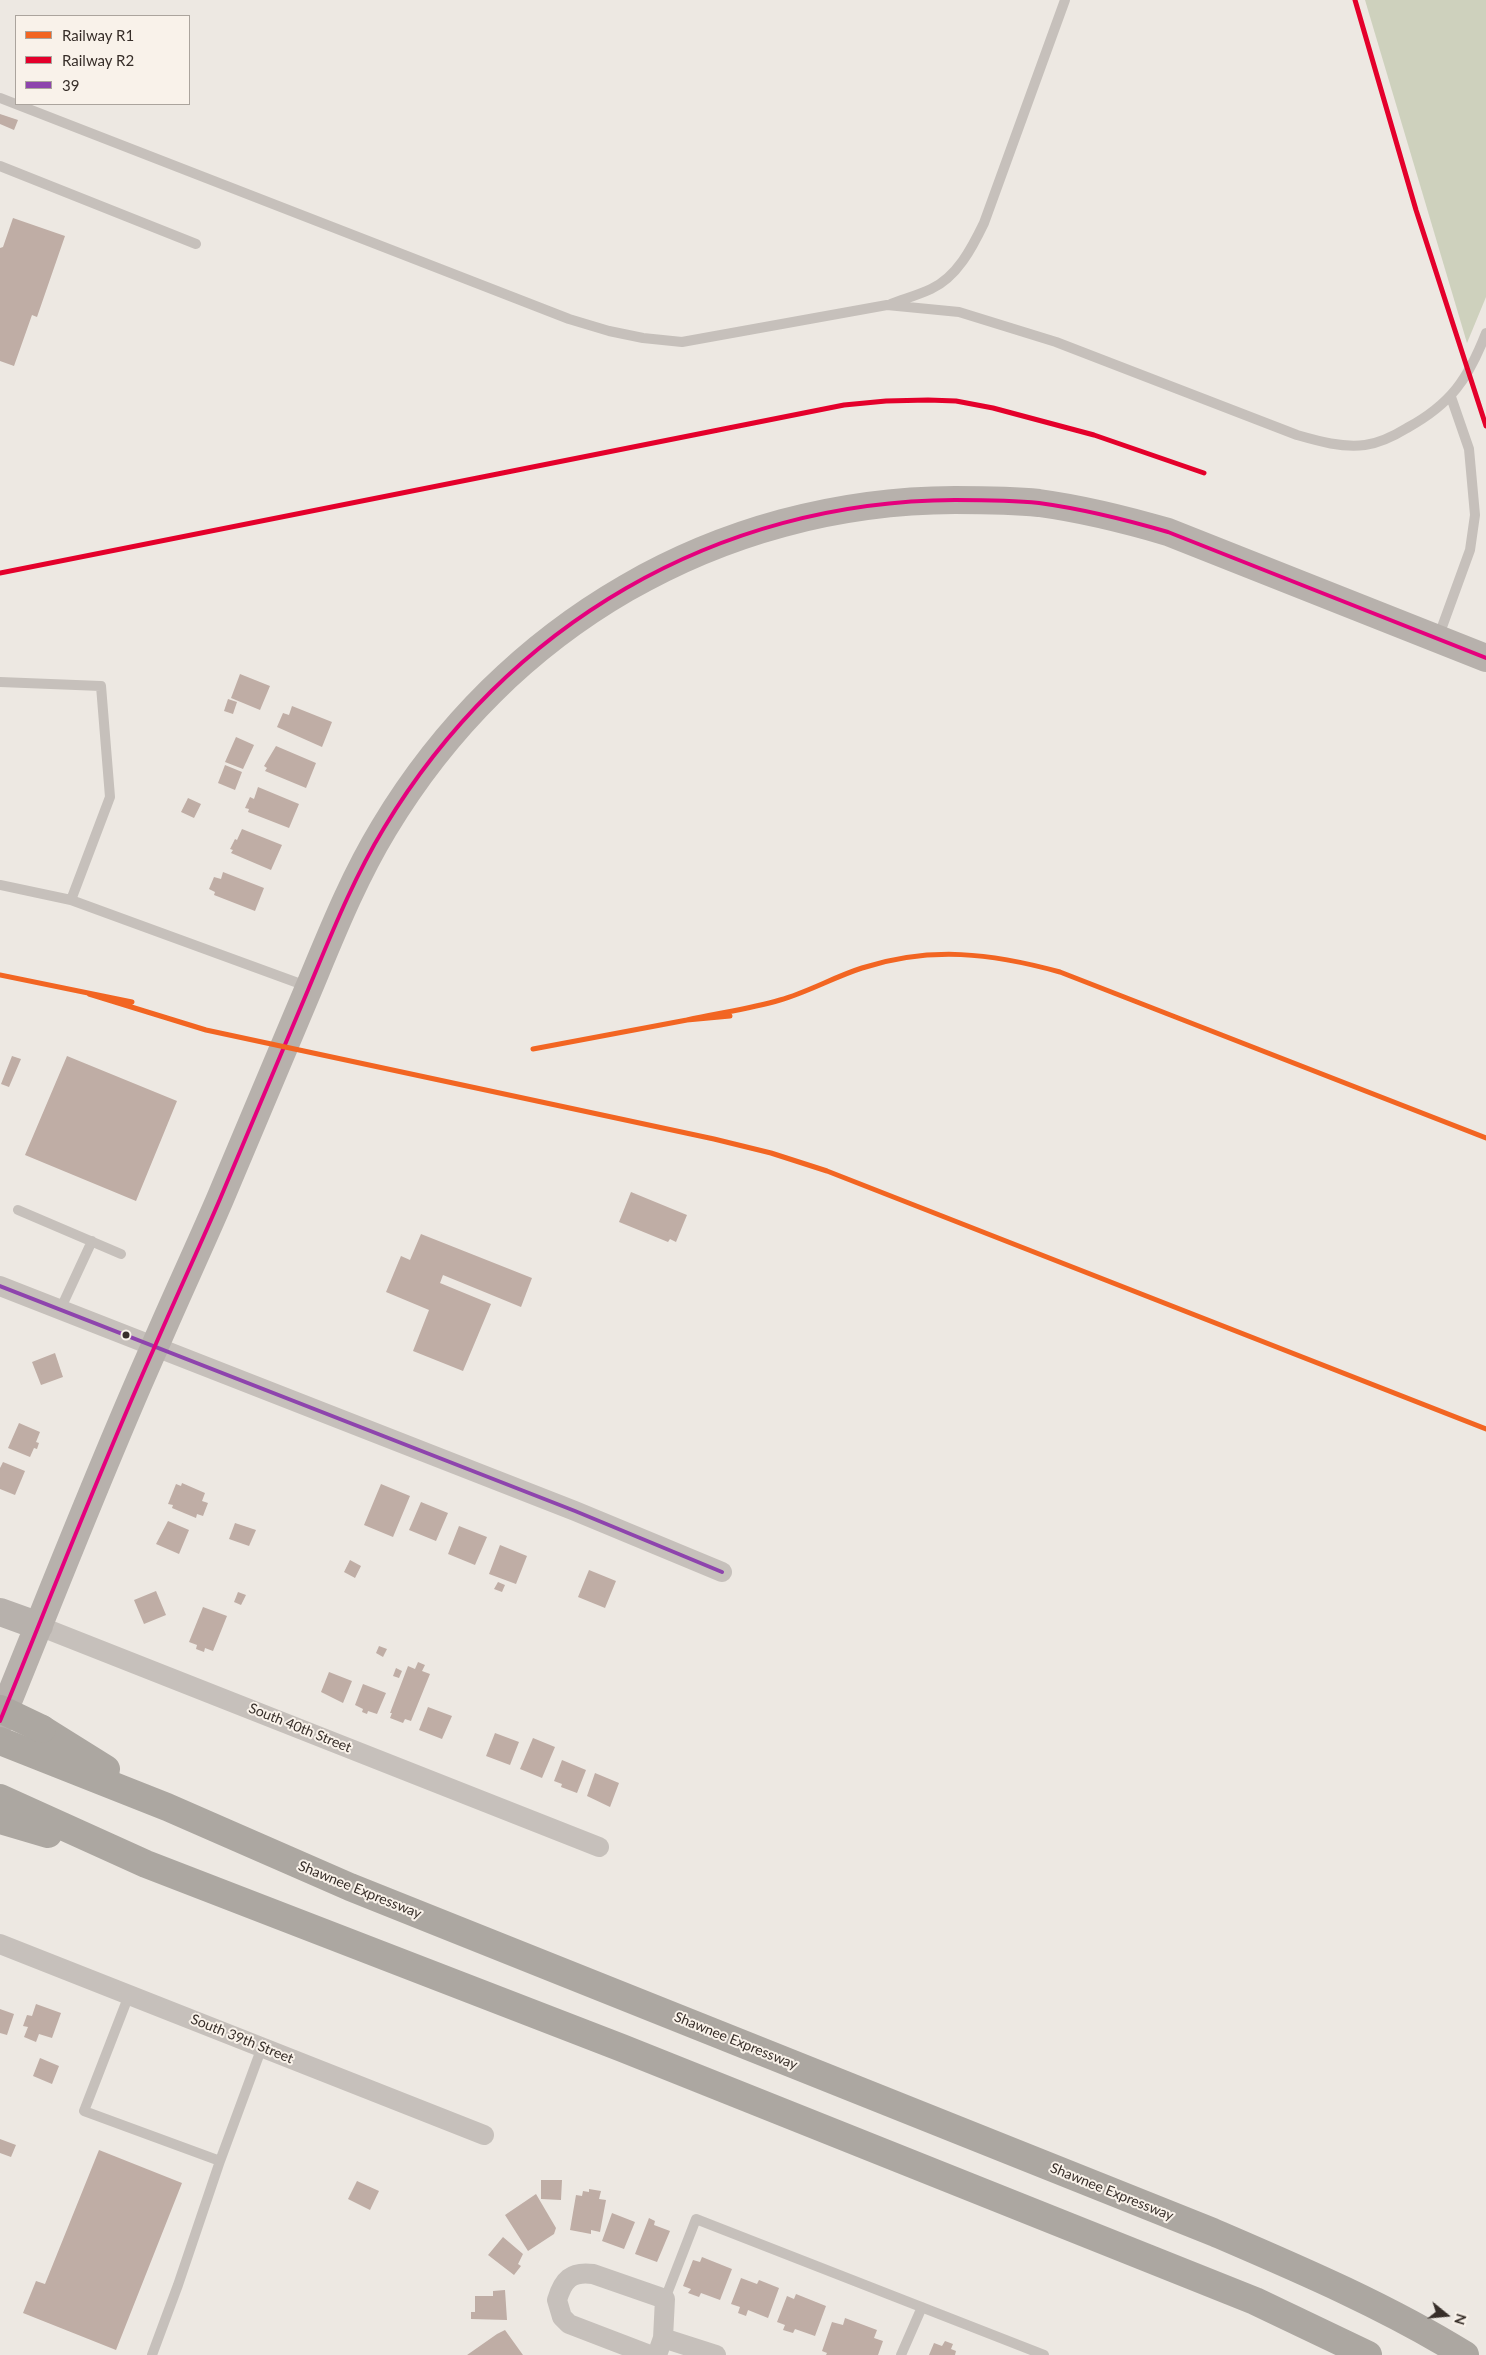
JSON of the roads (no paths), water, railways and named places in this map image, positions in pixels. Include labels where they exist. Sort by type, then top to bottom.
[{"type":"highway","points":[[0,1709],[38,1742]]},
{"type":"highway","points":[[0,1742],[38,1742]]},
{"type":"highway","name":"Shawnee Expressway","points":[[38,1742],[167,1807],[350,1887],[1213,2232],[1310,2274],[1386,2311],[1465,2355]]},
{"type":"highway","points":[[7,1812],[622,2048],[1255,2301],[1368,2355]]},
{"type":"street","points":[[0,1721],[154,1347],[192,1265],[350,891],[383,830],[414,782],[454,729],[502,680],[552,638],[601,602],[668,566],[732,538],[785,522],[856,506],[925,500],[988,500],[1040,503],[1135,522],[1168,532],[1486,658]]},
{"type":"street","points":[[0,1286],[575,1511],[722,1572]]},
{"type":"street","name":"South 40th Street","points":[[0,1612],[599,1848]]},
{"type":"street","name":"South 39th Street","points":[[0,1944],[484,2135]]},
{"type":"street","points":[[650,2355],[568,2324],[562,2317],[557,2300],[566,2281],[581,2272],[593,2274],[665,2299],[660,2346],[716,2355]]},
{"type":"lane","points":[[18,105],[569,319],[609,331],[643,338],[682,342],[887,305],[933,289],[952,274],[972,247],[984,224],[1065,0]]},
{"type":"lane","points":[[0,98],[15,104]]},
{"type":"lane","points":[[0,166],[196,244]]},
{"type":"lane","points":[[887,305],[959,312],[986,319],[1056,342],[1297,435],[1330,444],[1364,445],[1389,439],[1429,416],[1451,397],[1468,373],[1486,333]]},
{"type":"lane","points":[[1437,638],[1470,550],[1475,515],[1469,449],[1451,397]]},
{"type":"lane","points":[[0,682],[101,686],[110,797],[71,900]]},
{"type":"lane","points":[[0,885],[71,900],[310,987]]},
{"type":"lane","points":[[18,1210],[121,1254]]},
{"type":"lane","points":[[60,1310],[92,1241]]},
{"type":"lane","points":[[130,1995],[84,2111],[220,2161]]},
{"type":"lane","points":[[152,2355],[262,2047]]},
{"type":"lane","points":[[665,2299],[696,2219],[1044,2355]]},
{"type":"lane","points":[[901,2355],[922,2307]]},
{"type":"rail line","name":"R2","points":[[1355,0],[1416,210],[1486,426]]},
{"type":"rail line","name":"R2","points":[[0,573],[844,405],[886,401],[956,401],[993,408],[1094,435],[1204,473]]},
{"type":"rail line","name":"R1","points":[[687,1020],[780,1000],[862,968],[887,961],[937,955],[961,955],[1010,960],[1060,972],[1486,1138]]},
{"type":"rail line","name":"R1","points":[[0,975],[132,1002]]},
{"type":"rail line","name":"R1","points":[[89,994],[206,1030],[714,1139],[771,1153],[827,1171],[1486,1429]]},
{"type":"rail line","name":"R1","points":[[533,1049],[687,1020],[730,1016]]}]
